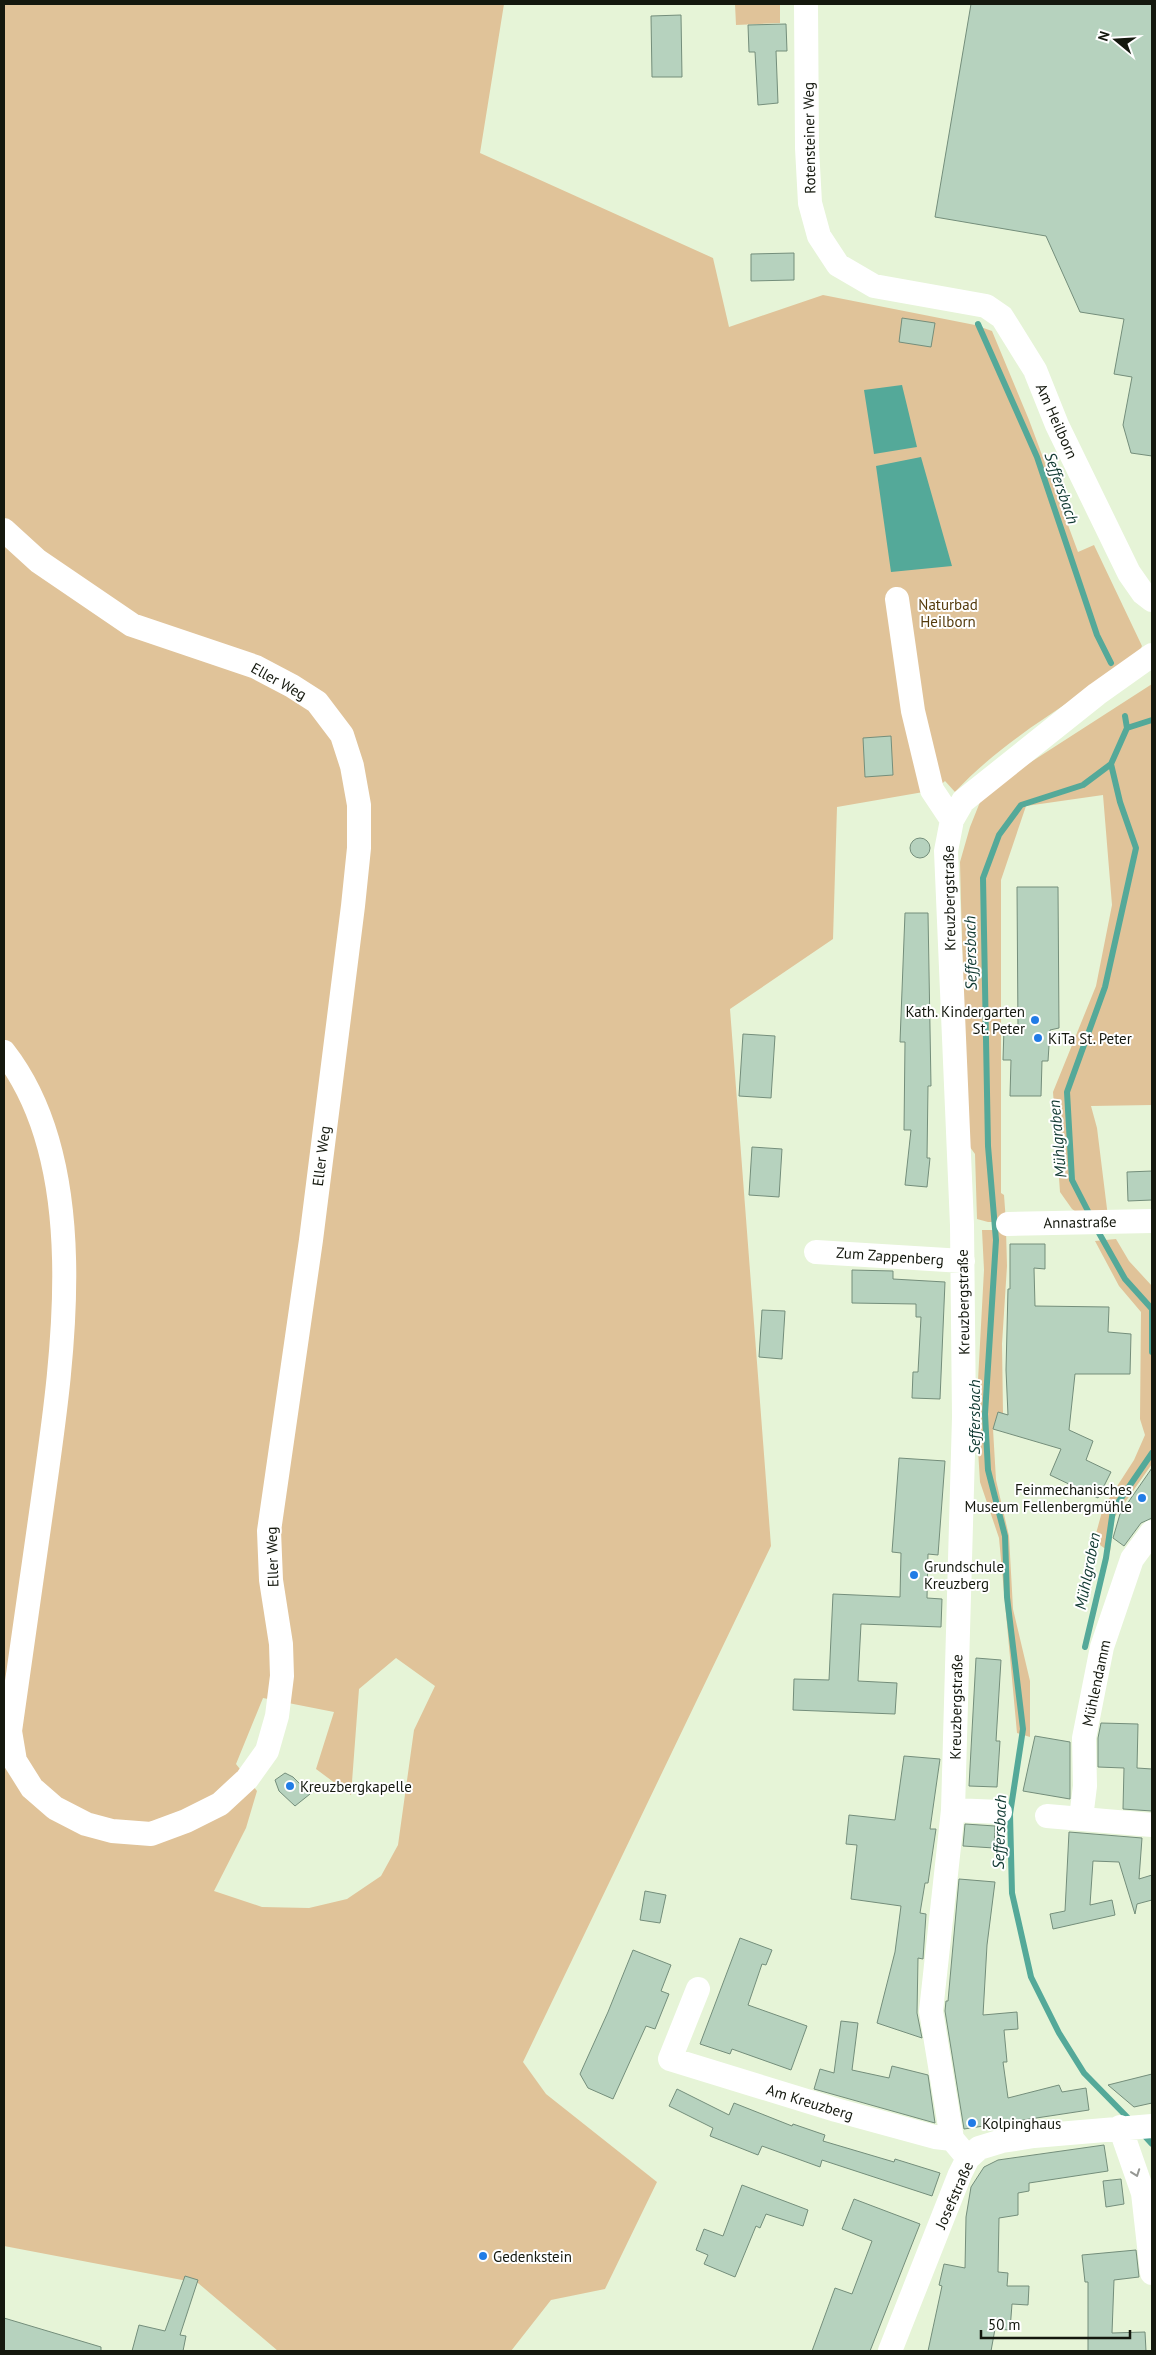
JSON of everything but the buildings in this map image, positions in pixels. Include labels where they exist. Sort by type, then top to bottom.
[{"type":"street","name":"Rotensteiner Weg","points":[[806,4],[806,148],[810,203],[819,236],[838,265]]},
{"type":"street","name":"Am Heilborn","points":[[838,265],[874,286],[986,306],[1002,317],[1034,370],[1057,425],[1129,573],[1143,593],[1152,600]]},
{"type":"street","name":"Eller Weg","points":[[4,530],[38,561],[132,625],[256,666],[317,702],[342,736],[352,766],[359,805],[359,848],[353,906],[311,1240],[269,1531],[271,1580],[281,1644],[282,1676],[277,1716],[267,1751],[248,1779],[220,1804],[186,1821],[151,1834],[112,1831],[86,1824],[54,1808],[32,1788],[15,1761],[10,1731],[59,1380],[64,1298],[62,1208],[49,1153],[32,1095],[20,1072],[4,1052]]},
{"type":"street","points":[[897,599],[913,711],[932,790],[952,820]]},
{"type":"street","name":"Kreuzbergstraße","points":[[952,2139],[931,2011],[953,1810],[964,1418],[963,1261],[946,851],[952,820],[963,801],[1096,694],[1152,655]]},
{"type":"street","name":"Annastraße","points":[[1008,1224],[1152,1221]]},
{"type":"street","name":"Zum Zappenberg","points":[[816,1252],[963,1261]]},
{"type":"street","name":"Mühlendamm","points":[[1082,1818],[1085,1786],[1084,1738],[1102,1646],[1132,1559],[1152,1532]]},
{"type":"street","points":[[953,1810],[1000,1812]]},
{"type":"street","points":[[1047,1816],[1152,1825]]},
{"type":"street","name":"Am Kreuzberg","points":[[698,1989],[670,2058],[836,2110],[935,2138],[952,2139]]},
{"type":"street","points":[[1134,2127],[1152,2273]]},
{"type":"street","name":"Josefstraße","points":[[890,2351],[968,2158],[979,2148],[1034,2136],[1134,2127]]},
{"type":"street","points":[[952,2139],[968,2158]]},
{"type":"green space","name":"Naturbad Heilborn","points":[[4,4],[504,4],[480,153],[713,258],[729,327],[823,295],[975,325],[992,331],[1029,420],[1078,552],[1094,545],[1142,646],[1136,659],[1018,737],[975,772],[955,792],[945,781],[935,790],[837,807],[833,939],[730,1009],[771,1546],[523,2062],[546,2094],[657,2182],[605,2289],[551,2300],[511,2351],[278,2351],[198,2283],[4,2246]],"holes":[[[396,1658],[435,1686],[414,1730],[398,1845],[381,1876],[347,1899],[309,1908],[262,1907],[214,1891],[246,1828],[257,1791],[236,1764],[263,1698],[334,1712],[316,1769],[351,1795],[359,1689]]]},
{"type":"green space","points":[[735,4],[780,4],[780,23],[736,25]]},
{"type":"green space","points":[[1152,684],[1152,1105],[1091,1106],[1097,1128],[1108,1217],[1086,1219],[1072,1209],[1060,1192],[1053,1092],[1096,986],[1112,905],[1103,795],[1026,806],[1001,880],[1001,1193],[1004,1195],[1006,1222],[988,1222],[977,1219],[975,1154],[967,1143],[960,862],[970,827],[982,797],[1003,780]]},
{"type":"green space","points":[[982,1230],[1006,1230],[1007,1266],[1002,1344],[1003,1414],[998,1412],[993,1429],[996,1480],[1009,1536],[1013,1609],[1030,1681],[1030,1737],[1017,1733],[999,1538],[980,1482],[976,1417],[984,1270]]},
{"type":"green space","points":[[1116,1239],[1129,1261],[1152,1286],[1152,1464],[1114,1518],[1110,1552],[1094,1541],[1103,1508],[1134,1460],[1145,1435],[1140,1419],[1141,1312],[1119,1286],[1095,1241]]},
{"type":"water","points":[[902,385],[917,447],[874,454],[864,390]]},
{"type":"water","points":[[921,457],[952,566],[891,572],[876,466]]},
{"type":"waterway","name":"Seffersbach","points":[[978,324],[1037,457],[1097,635],[1111,663]]},
{"type":"waterway","name":"Seffersbach","points":[[1125,716],[1127,728],[1111,764],[1083,785],[1021,805],[999,835],[983,878],[988,1146],[996,1240],[985,1414],[988,1470],[1005,1536],[1007,1597],[1023,1729],[1010,1814],[1012,1893],[1031,1977],[1059,2033],[1084,2073],[1131,2121]]},
{"type":"waterway","points":[[1127,728],[1152,720]]},
{"type":"waterway","name":"Mühlgraben","points":[[1091,1217],[1072,1180],[1067,1092],[1105,987],[1136,848],[1120,802],[1111,764]]},
{"type":"waterway","name":"Mühlgraben","points":[[1095,1226],[1125,1279],[1152,1309],[1152,1352]]},
{"type":"waterway","name":"Mühlgraben","points":[[1085,1647],[1106,1558],[1113,1510],[1152,1453]]},
{"type":"waterway","name":"Seffersbach","points":[[1141,2132],[1152,2144]]},
{"type":"place","name":"Kath. Kindergarten St. Peter","points":[[1035,1020]]},
{"type":"place","name":"KiTa St. Peter","points":[[1038,1038]]},
{"type":"place","name":"Feinmechanisches Museum Fellenbergmühle","points":[[1142,1498]]},
{"type":"place","name":"Grundschule Kreuzberg","points":[[914,1575]]},
{"type":"place","name":"Kreuzbergkapelle","points":[[290,1786]]},
{"type":"place","name":"Kolpinghaus","points":[[972,2123]]},
{"type":"place","name":"Gedenkstein","points":[[483,2256]]}]
